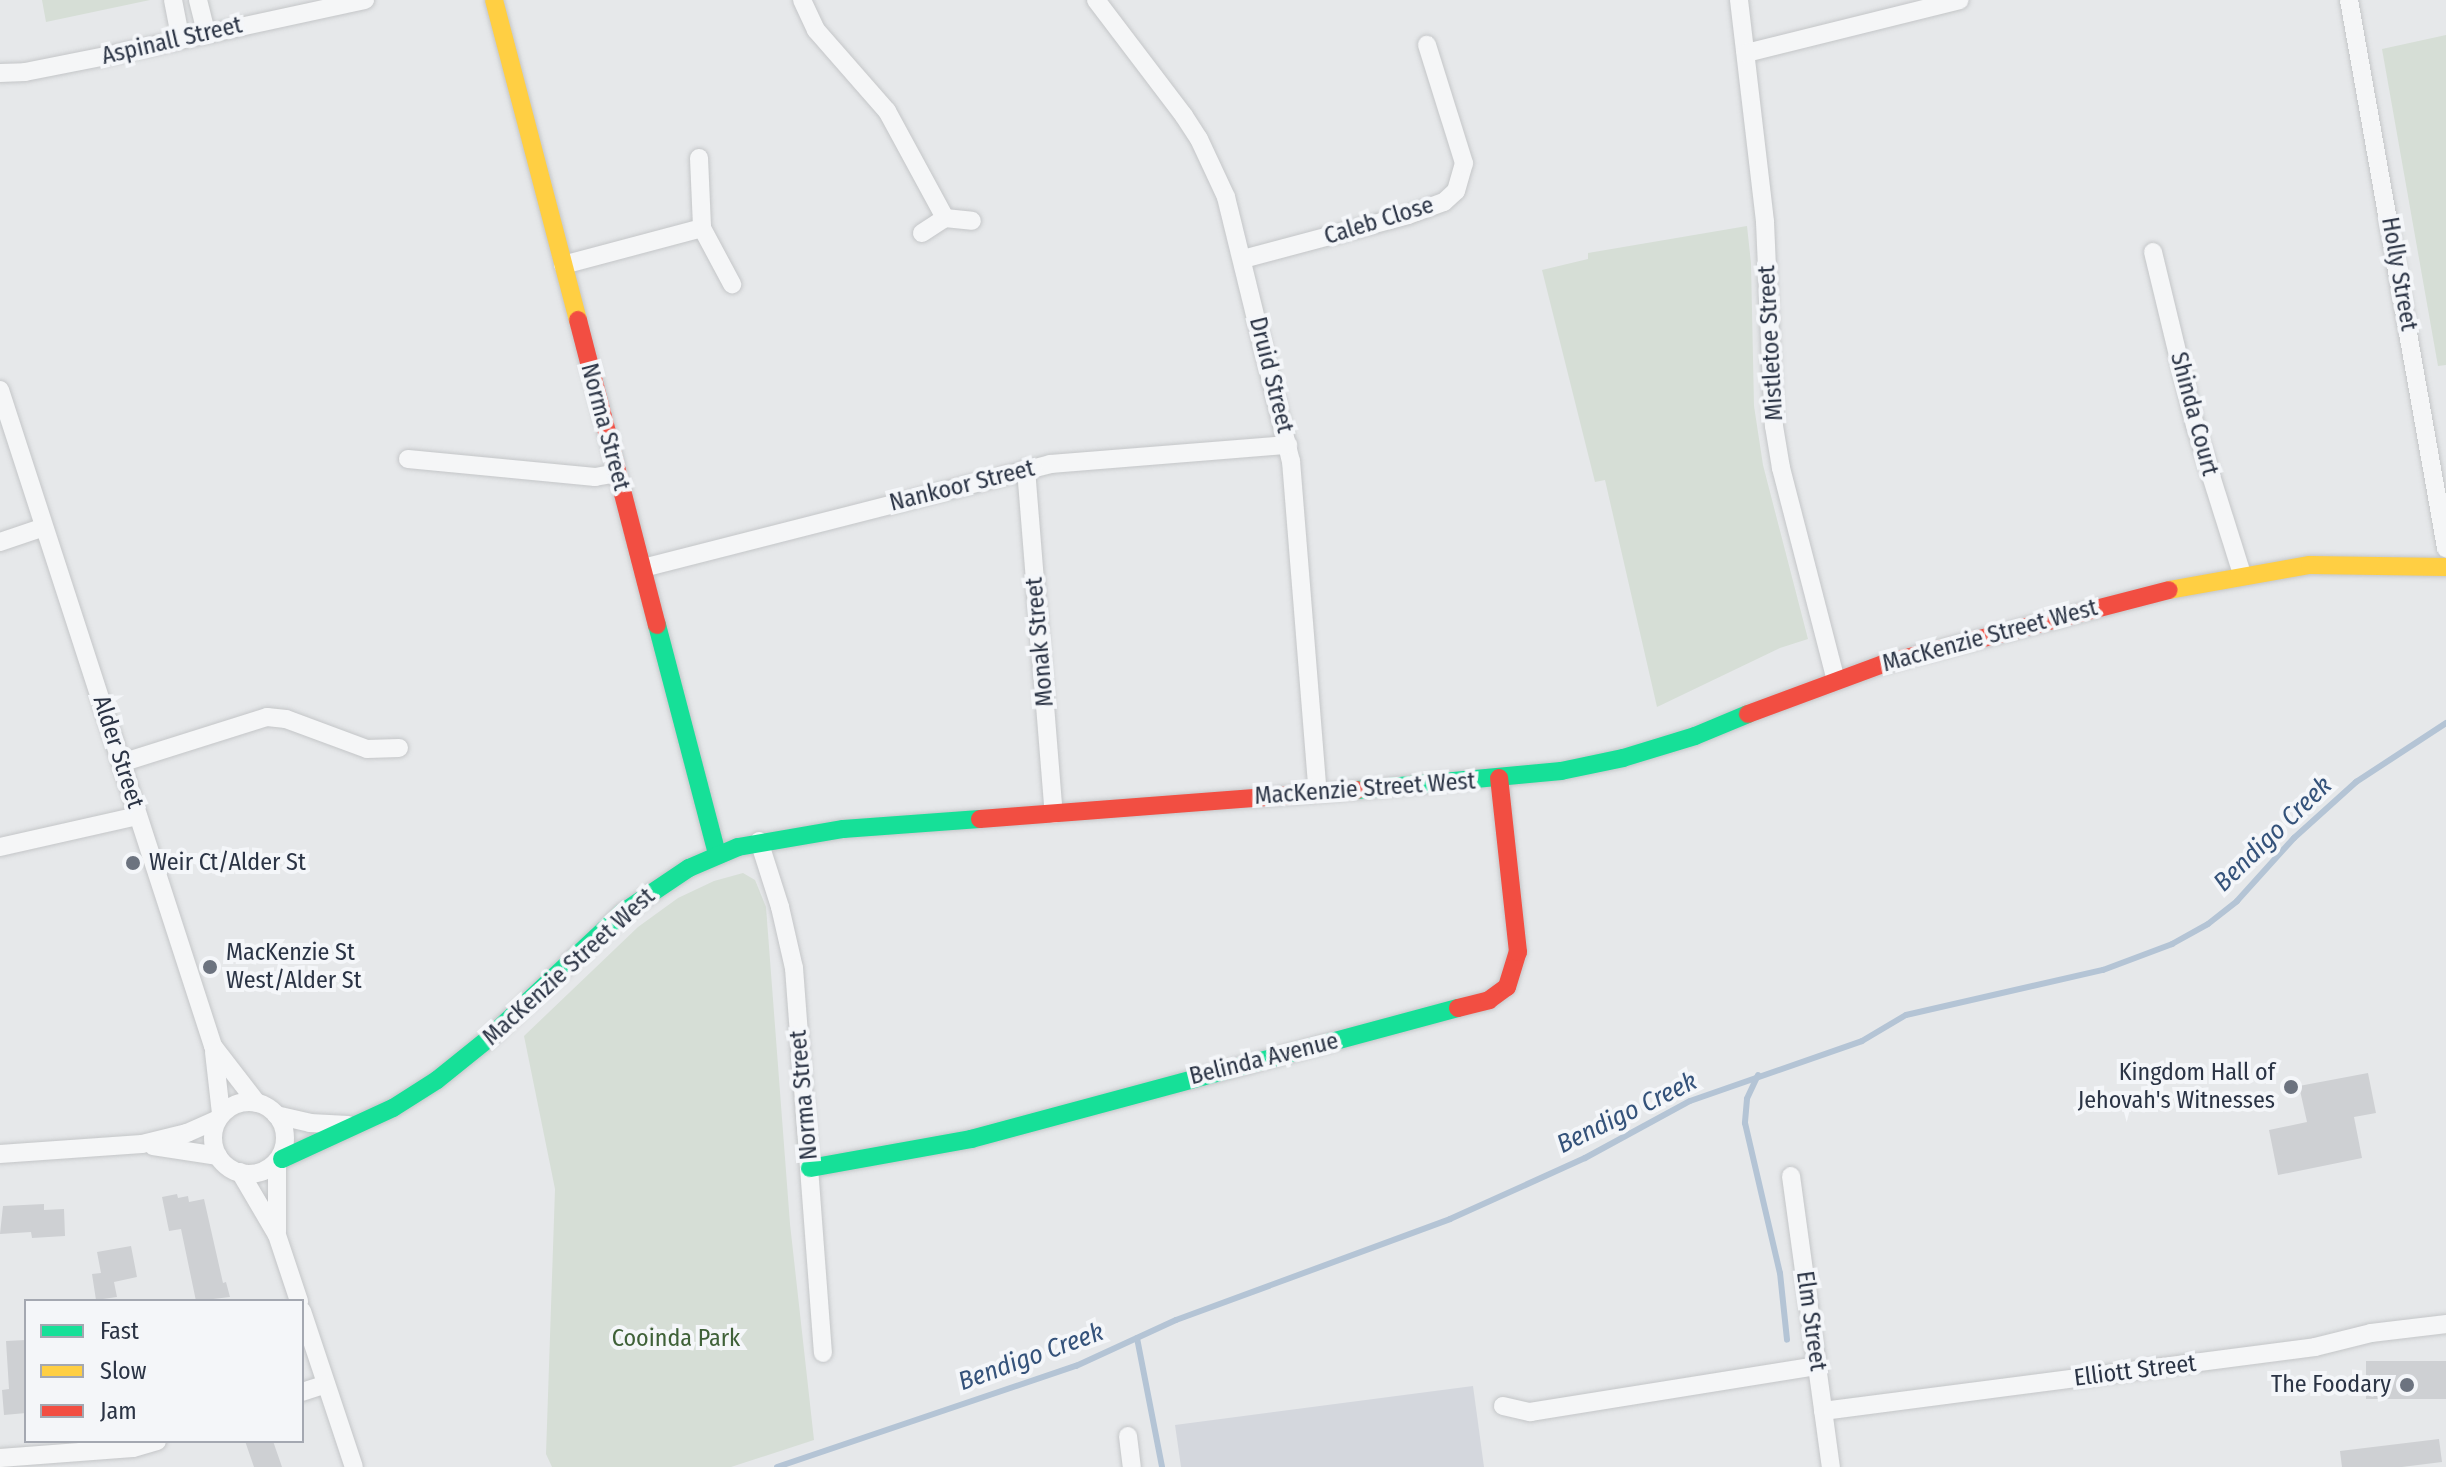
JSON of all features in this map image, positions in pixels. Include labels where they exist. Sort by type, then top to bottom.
[{"type":"street","points":[[173,0],[180,37]]},
{"type":"street","points":[[198,0],[206,32]]},
{"type":"street","name":"Aspinall Street","points":[[0,73],[25,72],[365,0]]},
{"type":"street","name":"Norma Street","points":[[494,0],[717,854]]},
{"type":"street","points":[[802,0],[816,30],[887,111],[945,218]]},
{"type":"street","name":"Druid Street","points":[[1096,0],[1199,139],[1226,197],[1288,445],[1318,793]]},
{"type":"street","name":"Mistletoe Street","points":[[1739,0],[1765,222],[1774,426],[1781,468],[1836,680]]},
{"type":"street","points":[[1746,53],[1960,0]]},
{"type":"street","name":"Holly Street","points":[[2349,0],[2446,548]]},
{"type":"street","name":"Caleb Close","points":[[1243,259],[1408,215],[1444,202],[1456,191],[1464,163],[1427,45]]},
{"type":"street","name":"Aspinall Street","points":[[0,83],[25,72]]},
{"type":"street","points":[[699,158],[702,228],[732,284]]},
{"type":"street","points":[[922,233],[945,218],[972,221]]},
{"type":"street","points":[[563,265],[702,228]]},
{"type":"street","name":"Shinda Court","points":[[2153,252],[2195,425],[2242,574]]},
{"type":"street","name":"Alder Street","points":[[0,390],[213,1046],[257,1103]]},
{"type":"street","name":"Nankoor Street","points":[[643,568],[1026,469],[1074,461],[1288,445]]},
{"type":"street","points":[[408,459],[595,477],[617,473]]},
{"type":"street","name":"Monak Street","points":[[1026,469],[1054,814]]},
{"type":"street","points":[[0,542],[44,527]]},
{"type":"street","name":"MacKenzie Street West","points":[[279,1161],[393,1108],[437,1080],[488,1039],[622,913],[671,879],[717,854],[759,841],[843,829],[1499,778],[1593,765],[1651,751],[1836,680],[1912,656],[2242,574],[2310,565],[2446,567]]},
{"type":"street","points":[[121,763],[267,717],[286,719],[367,749],[399,748]]},
{"type":"street","name":"Belinda Avenue","points":[[810,1168],[971,1139],[1489,1000],[1507,987],[1518,952],[1499,778]]},
{"type":"street","points":[[0,847],[138,816]]},
{"type":"street","name":"Norma Street","points":[[759,841],[780,907],[794,968],[823,1353]]},
{"type":"street","points":[[213,1046],[219,1117],[212,1138],[218,1156]]},
{"type":"street","points":[[0,1154],[142,1144],[187,1133],[219,1117],[241,1101],[257,1103],[276,1115],[287,1138],[279,1161],[277,1235]]},
{"type":"street","name":"MacKenzie Street West","points":[[276,1115],[310,1123],[351,1125]]},
{"type":"street","points":[[142,1144],[218,1156],[240,1172],[277,1235],[298,1299]]},
{"type":"street","points":[[240,1172],[259,1172],[279,1161]]},
{"type":"street","name":"Elm Street","points":[[1791,1176],[1831,1467]]},
{"type":"street","points":[[304,1317],[354,1467]]},
{"type":"street","name":"Elliott Street","points":[[1823,1411],[2315,1347],[2371,1333],[2446,1324]]},
{"type":"street","points":[[1503,1406],[1530,1412],[1817,1366]]},
{"type":"street","points":[[304,1391],[326,1384]]},
{"type":"street","points":[[1128,1436],[1132,1467]]},
{"type":"street","points":[[0,1458],[133,1448],[150,1443]]},
{"type":"shaded area","points":[[1473,1386],[1484,1467],[1181,1467],[1175,1425]]},
{"type":"green space","points":[[42,0],[150,0],[46,22]]},
{"type":"green space","points":[[2446,35],[2446,365],[2438,366],[2382,49]]},
{"type":"green space","points":[[1747,226],[1751,263],[1754,406],[1763,465],[1808,639],[1780,648],[1657,707],[1605,480],[1595,482],[1542,270],[1588,259],[1588,253]]},
{"type":"green space","name":"Cooinda Park","points":[[743,873],[755,880],[766,907],[790,1224],[814,1440],[731,1467],[552,1467],[546,1454],[555,1189],[524,1036],[638,927],[678,898],[714,881]]},
{"type":"building","points":[[2368,1073],[2376,1113],[2354,1117],[2362,1158],[2278,1175],[2269,1130],[2307,1122],[2299,1086]]},
{"type":"building","points":[[177,1194],[178,1198],[188,1196],[189,1202],[204,1199],[223,1283],[226,1282],[230,1297],[196,1299],[181,1229],[169,1231],[162,1197]]},
{"type":"building","points":[[44,1204],[44,1210],[64,1209],[65,1236],[32,1238],[31,1232],[0,1234],[3,1206]]},
{"type":"building","points":[[131,1246],[137,1277],[114,1282],[117,1297],[96,1299],[92,1274],[101,1273],[97,1252]]},
{"type":"building","points":[[24,1340],[24,1413],[4,1415],[2,1390],[9,1389],[6,1341]]},
{"type":"building","name":"The Foodary","points":[[2366,1361],[2446,1361],[2446,1399],[2366,1399]]},
{"type":"building","points":[[2439,1439],[2442,1462],[2402,1467],[2342,1467],[2340,1451]]},
{"type":"building","points":[[246,1443],[274,1443],[282,1467],[254,1467]]},
{"type":"waterway","name":"Bendigo Creek","points":[[777,1467],[1076,1366],[1176,1320],[1450,1219],[1585,1158],[1690,1101],[1862,1041],[1906,1015],[2103,970],[2172,944],[2208,924],[2237,901],[2294,838],[2356,782],[2446,723]]},
{"type":"waterway","points":[[1758,1075],[1747,1099],[1745,1123],[1780,1273],[1787,1340]]},
{"type":"waterway","points":[[1137,1338],[1162,1467]]},
{"type":"traffic: fast","points":[[657,625],[717,854]]},
{"type":"traffic: fast","points":[[1357,790],[1561,771],[1623,758],[1695,736],[1748,714]]},
{"type":"traffic: fast","points":[[282,1159],[393,1108],[437,1080],[488,1039],[622,913],[689,868],[738,847],[843,829],[980,819]]},
{"type":"traffic: fast","points":[[810,1168],[971,1139],[1458,1008]]},
{"type":"traffic: slow","points":[[494,0],[578,320]]},
{"type":"traffic: slow","points":[[2169,590],[2310,565],[2446,567]]},
{"type":"traffic: jam","points":[[578,320],[657,625]]},
{"type":"traffic: jam","points":[[1748,714],[1883,664],[2169,590]]},
{"type":"traffic: jam","points":[[1458,1008],[1489,1000],[1507,987],[1518,952],[1499,778]]},
{"type":"traffic: jam","points":[[980,819],[1357,790]]},
{"type":"place","name":"Weir Ct/Alder St","points":[[133,863]]},
{"type":"place","name":"MacKenzie St West/Alder St","points":[[210,967]]},
{"type":"place","name":"Kingdom Hall of Jehovah's Witnesses","points":[[2291,1087]]},
{"type":"place","name":"The Foodary","points":[[2407,1385]]}]
